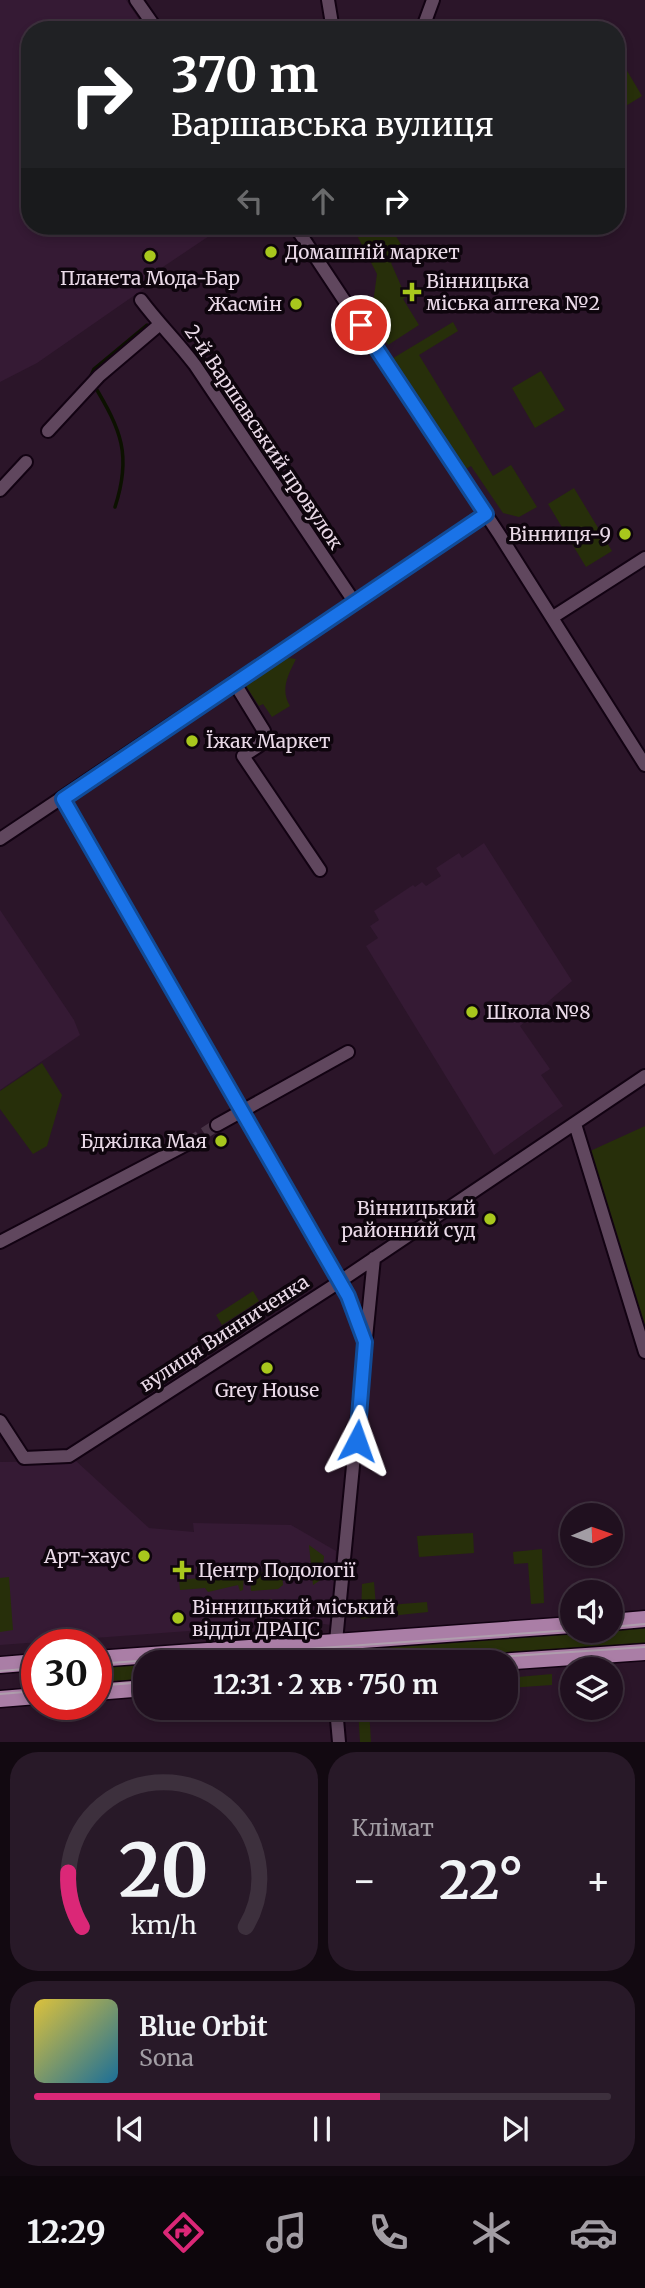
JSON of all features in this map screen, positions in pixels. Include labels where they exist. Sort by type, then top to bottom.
[{"type":"main road","points":[[623,1621],[645,1619]]},
{"type":"main road","points":[[112,1658],[560,1626]]},
{"type":"main road","points":[[518,1661],[645,1652]]},
{"type":"main road","points":[[0,1665],[21,1663]]},
{"type":"main road","points":[[112,1691],[133,1689]]},
{"type":"main road","points":[[0,1699],[21,1697]]},
{"type":"street","points":[[136,0],[151,21]]},
{"type":"street","points":[[328,0],[332,21]]},
{"type":"street","points":[[425,21],[433,0]]},
{"type":"street","points":[[301,235],[553,617],[645,765]]},
{"type":"street","name":"2-й Варшавський провулок","points":[[141,299],[159,325],[171,333],[195,365],[353,600]]},
{"type":"street","points":[[48,431],[99,376],[159,325]]},
{"type":"street","points":[[0,490],[26,462]]},
{"type":"street","points":[[0,839],[63,799],[353,600],[486,514]]},
{"type":"street","points":[[553,617],[645,558]]},
{"type":"street","points":[[234,682],[264,731],[260,745],[243,756],[320,870]]},
{"type":"street","points":[[63,799],[340,1281],[365,1342]]},
{"type":"street","points":[[217,1125],[348,1052]]},
{"type":"street","name":"вулиця Винниченка","points":[[1,1423],[24,1458],[69,1456],[340,1281],[645,1076]]},
{"type":"street","points":[[575,1125],[645,1352]]},
{"type":"street","points":[[0,1242],[189,1143]]},
{"type":"street","points":[[336,1650],[374,1258]]},
{"type":"street","points":[[336,1720],[339,1742]]},
{"type":"shaded area","points":[[0,0],[126,0],[140,21],[21,21],[21,235],[211,235],[151,275],[155,281],[37,363],[0,382]]},
{"type":"shaded area","name":"Школа №8","points":[[484,843],[572,981],[520,1026],[550,1069],[541,1075],[563,1106],[494,1155],[366,946],[378,938],[370,926],[379,920],[374,911],[413,885],[415,887],[422,882],[426,886],[441,876],[436,868],[459,853],[462,858]]},
{"type":"shaded area","points":[[0,910],[74,1020],[80,1035],[0,1090]]},
{"type":"shaded area","points":[[76,1461],[149,1528],[194,1532],[193,1523],[291,1525],[336,1551],[331,1625],[310,1622],[112,1637],[112,1629],[21,1629],[21,1643],[0,1645],[0,1462]]},
{"type":"green space","points":[[625,70],[642,96],[625,106]]},
{"type":"green space","points":[[357,235],[395,235],[406,253],[391,263],[406,297],[403,299],[419,325],[388,345],[371,318],[377,274]]},
{"type":"green space","points":[[453,322],[458,331],[419,355],[493,476],[511,465],[537,507],[519,517],[503,513],[471,466],[464,470],[390,360]]},
{"type":"green space","points":[[541,371],[565,410],[535,428],[512,388]]},
{"type":"green space","points":[[574,488],[612,551],[586,567],[548,504]]},
{"type":"green space","points":[[281,657],[296,659],[285,688],[290,706],[272,717],[263,704],[259,706],[246,686],[251,678]]},
{"type":"green space","points":[[42,1063],[62,1095],[47,1146],[33,1154],[0,1109],[0,1091]]},
{"type":"green space","points":[[645,1126],[645,1338],[588,1152]]},
{"type":"green space","points":[[253,1291],[259,1301],[222,1325],[216,1315]]},
{"type":"green space","points":[[473,1533],[474,1553],[419,1557],[417,1536]]},
{"type":"green space","points":[[309,1545],[324,1556],[322,1579],[313,1585]]},
{"type":"green space","points":[[542,1549],[544,1603],[531,1604],[528,1563],[514,1564],[513,1552]]},
{"type":"green space","points":[[282,1570],[283,1585],[278,1589],[251,1591],[250,1573]]},
{"type":"green space","points":[[244,1574],[243,1590],[240,1591],[238,1585],[208,1592],[205,1588],[180,1590],[179,1580]]},
{"type":"green space","points":[[9,1577],[13,1630],[0,1632],[0,1578]]},
{"type":"green space","points":[[374,1582],[376,1606],[427,1602],[428,1612],[361,1619],[362,1584]]},
{"type":"green space","points":[[270,1599],[280,1604],[278,1614],[270,1616],[264,1611],[257,1615],[252,1612],[254,1604],[263,1605]]},
{"type":"green space","points":[[645,1628],[645,1643],[518,1652],[373,1650],[373,1647],[560,1634],[560,1643],[623,1643],[623,1630]]},
{"type":"green space","points":[[133,1664],[133,1680],[112,1681],[112,1666]]},
{"type":"green space","points":[[552,1674],[552,1685],[518,1687],[518,1677]]},
{"type":"green space","points":[[359,1720],[370,1720],[371,1742],[360,1742]]},
{"type":"waterway","points":[[90,378],[94,369],[147,325]]},
{"type":"waterway","points":[[94,385],[111,416],[121,443],[123,472],[115,507]]},
{"type":"tunnel","points":[[189,1143],[217,1125]]},
{"type":"tram line","points":[[623,1626],[645,1624]]},
{"type":"tram line","points":[[112,1663],[560,1631]]},
{"type":"tram line","points":[[518,1655],[645,1647]]},
{"type":"tram line","points":[[0,1671],[21,1669]]},
{"type":"tram line","points":[[112,1685],[133,1683]]},
{"type":"tram line","points":[[0,1694],[21,1692]]},
{"type":"place","name":"Домашній маркет","points":[[271,252]]},
{"type":"place","name":"Планета Мода-Бар","points":[[150,256]]},
{"type":"place","name":"Вінницька міська аптека №2","points":[[412,292]]},
{"type":"place","name":"Жасмін","points":[[296,304]]},
{"type":"place","name":"Вінниця-9","points":[[625,534]]},
{"type":"place","name":"Їжак Маркет","points":[[192,741]]},
{"type":"place","name":"Школа №8","points":[[472,1012]]},
{"type":"place","name":"Бджілка Мая","points":[[221,1141]]},
{"type":"place","name":"Вінницький районний суд","points":[[490,1219]]},
{"type":"place","name":"Grey House","points":[[267,1368]]},
{"type":"place","name":"Арт-хаус","points":[[144,1556]]},
{"type":"place","name":"Центр Подології","points":[[182,1570]]},
{"type":"place","name":"Вінницький міський відділ ДРАЦС","points":[[178,1618]]},
{"type":"route","points":[[357,1441],[365,1342],[348,1296],[63,799],[341,608],[486,514],[361,325]]}]
